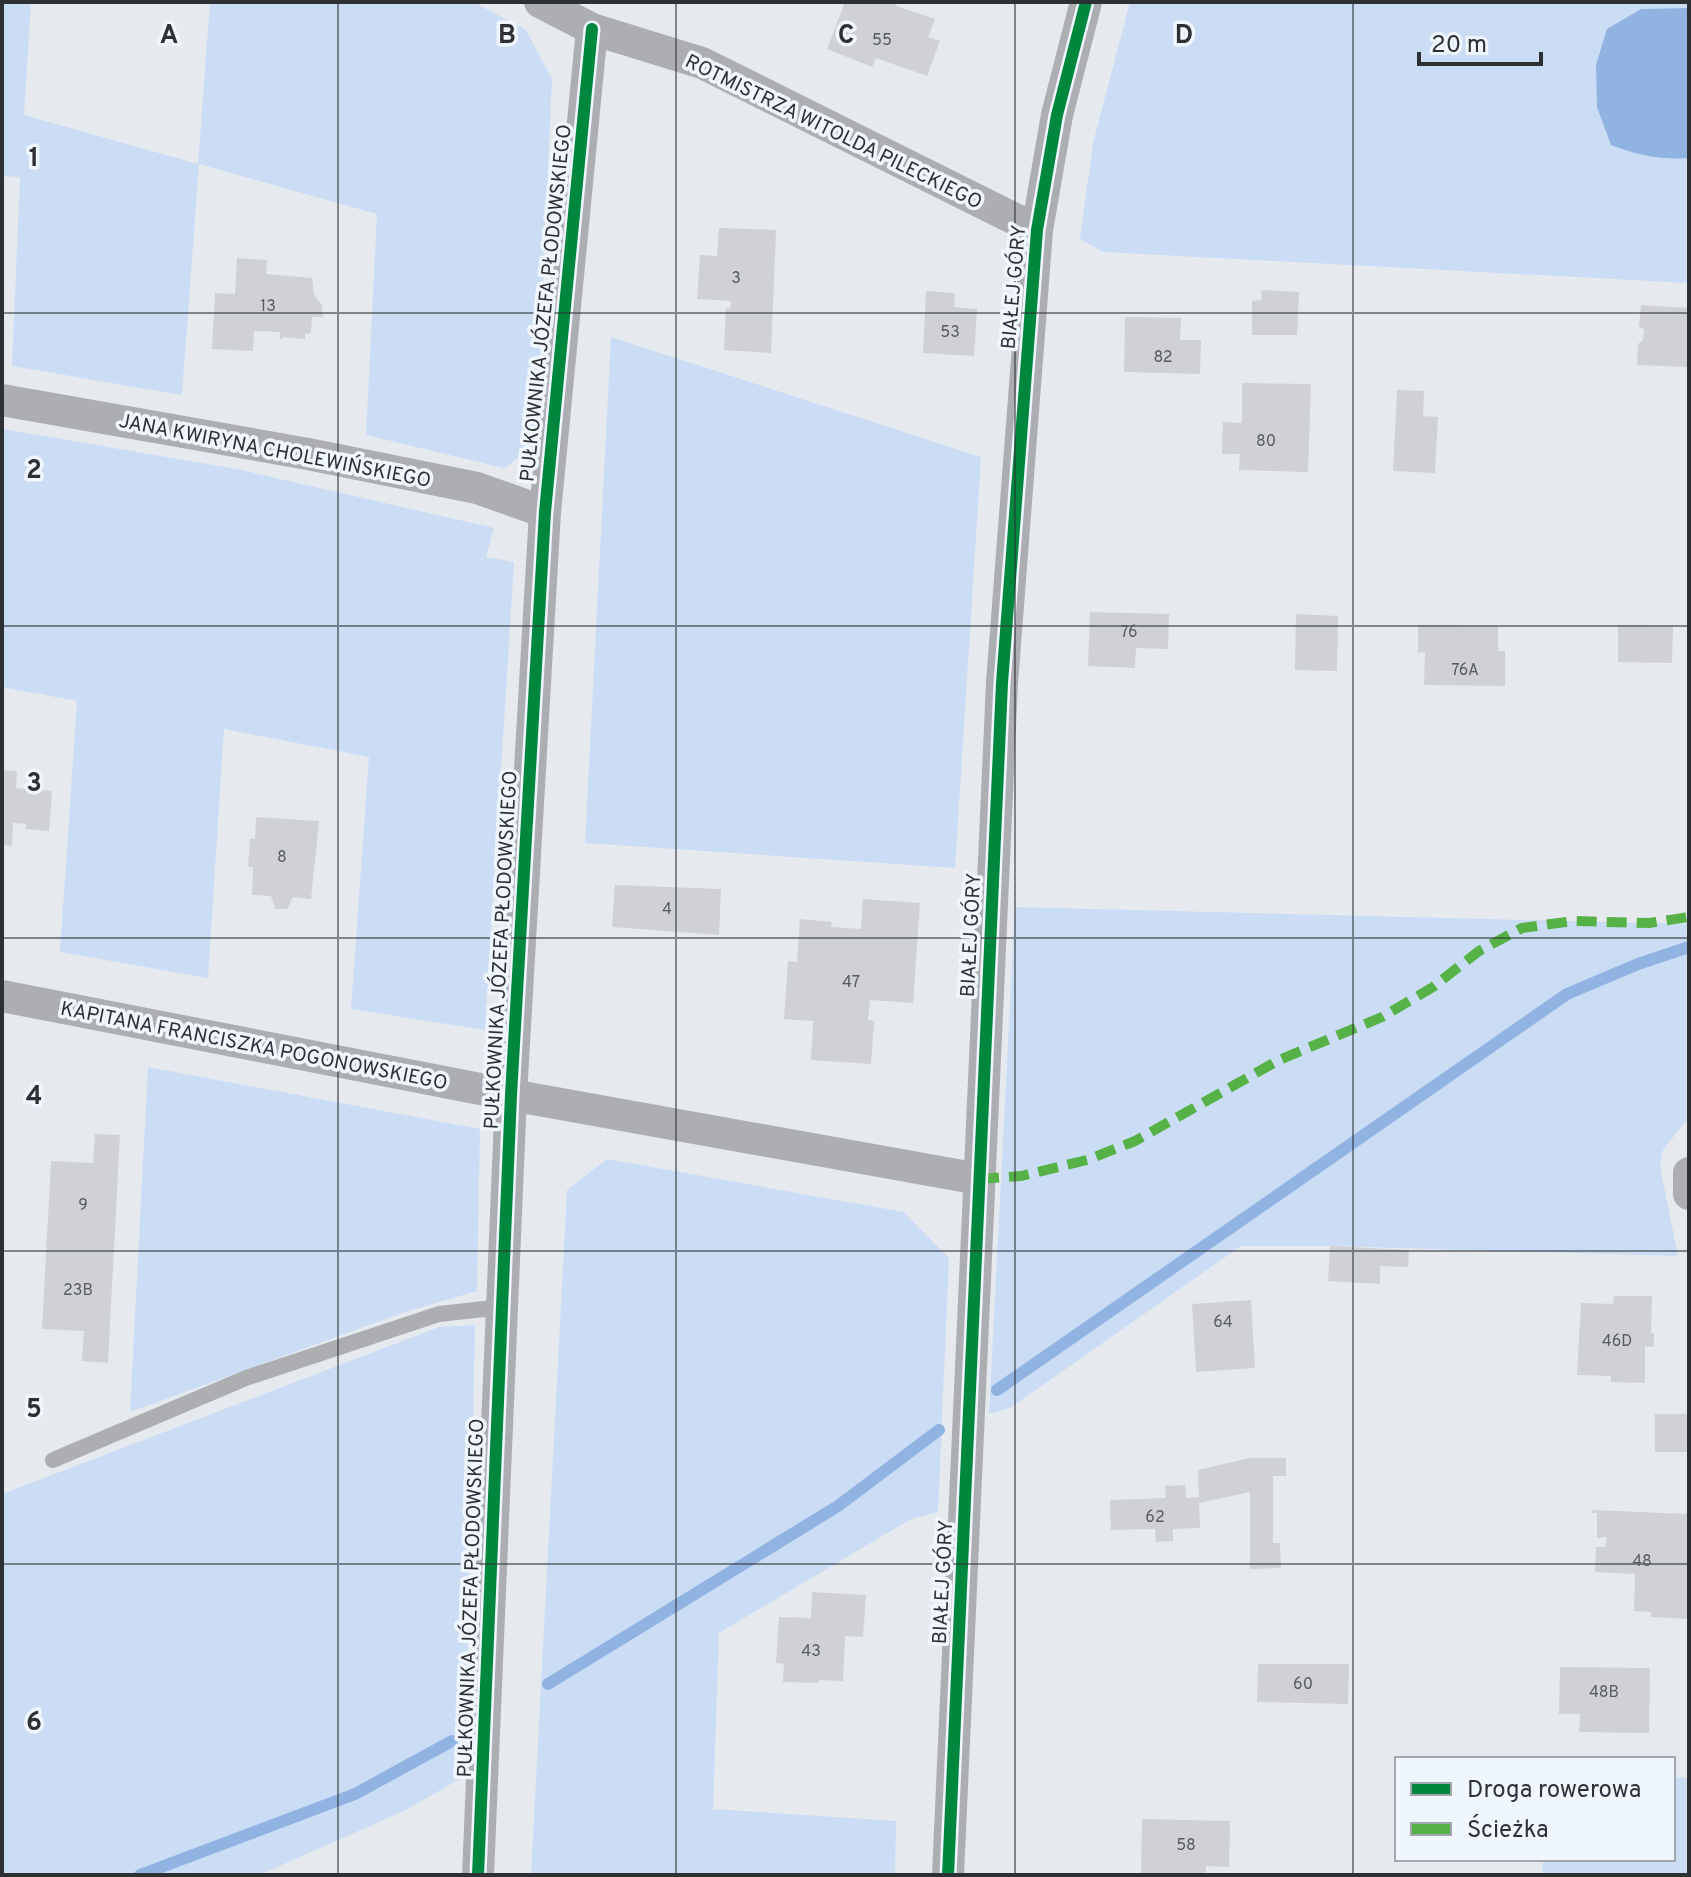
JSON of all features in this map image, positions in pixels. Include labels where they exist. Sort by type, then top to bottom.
[{"type":"street","name":"ROTMISTRZA WITOLDA PILECKIEGO","points":[[540,2],[592,29],[702,63],[1037,230]]},
{"type":"street","name":"BIAŁEJ GÓRY","points":[[948,1875],[1002,683],[1037,230],[1057,115],[1086,2]]},
{"type":"street","name":"PUŁKOWNIKA JÓZEFA PŁODOWSKIEGO","points":[[478,1875],[511,1095],[545,512],[592,29]]},
{"type":"street","name":"JANA KWIRYNA CHOLEWIŃSKIEGO","points":[[2,400],[308,454],[477,488],[545,512]]},
{"type":"street","name":"KAPITANA FRANCISZKA POGONOWSKIEGO","points":[[2,996],[511,1095],[979,1179]]},
{"type":"street","points":[[1689,1173],[1689,1194]]},
{"type":"lane","points":[[53,1460],[246,1378],[439,1314],[502,1307]]},
{"type":"shaded area","points":[[2,2],[31,2],[24,115],[198,164],[210,2],[473,2],[526,30],[552,79],[536,445],[504,468],[366,435],[377,214],[199,164],[182,395],[12,366],[20,177],[2,176]]},
{"type":"shaded area","points":[[1130,2],[1689,2],[1689,283],[1103,252],[1080,239],[1093,143]]},
{"type":"shaded area","points":[[611,337],[981,457],[955,868],[585,843]]},
{"type":"shaded area","points":[[2,429],[237,469],[494,528],[486,557],[514,562],[485,1030],[351,1009],[369,757],[224,729],[208,978],[60,952],[77,701],[2,687]]},
{"type":"shaded area","points":[[1015,907],[1689,924],[1689,1117],[1663,1150],[1660,1166],[1678,1256],[1241,1246],[1010,1408],[989,1414]]},
{"type":"shaded area","points":[[148,1067],[480,1129],[477,1291],[405,1312],[130,1412]]},
{"type":"shaded area","points":[[607,1159],[904,1212],[949,1258],[938,1512],[911,1519],[719,1633],[713,1809],[896,1821],[895,1875],[531,1875],[567,1190]]},
{"type":"shaded area","points":[[475,1325],[465,1776],[406,1810],[265,1875],[2,1875],[2,1494],[439,1327]]},
{"type":"shaded area","points":[[1675,1777],[1689,1778],[1689,1875],[1542,1875],[1543,1861],[1675,1861]]},
{"type":"water","points":[[1689,8],[1689,158],[1649,156],[1611,145],[1597,107],[1596,65],[1607,29],[1641,9]]},
{"type":"building","points":[[845,2],[897,2],[896,6],[935,19],[928,37],[940,41],[927,76],[876,58],[872,67],[827,49]]},
{"type":"building","points":[[719,228],[776,230],[771,353],[724,350],[726,308],[730,309],[731,301],[697,299],[700,255],[717,256]]},
{"type":"building","points":[[237,258],[267,260],[266,274],[312,278],[314,295],[322,305],[323,317],[312,317],[311,333],[305,334],[305,339],[283,337],[280,340],[280,332],[254,331],[253,351],[212,349],[215,293],[235,294]]},
{"type":"building","points":[[1261,290],[1299,292],[1297,335],[1252,335],[1252,301],[1262,300]]},
{"type":"building","points":[[926,291],[955,293],[954,307],[977,309],[974,356],[923,353]]},
{"type":"building","points":[[1641,305],[1689,308],[1689,367],[1637,365],[1638,344],[1643,340],[1644,330],[1639,326]]},
{"type":"building","points":[[1125,317],[1181,318],[1180,340],[1201,340],[1200,374],[1124,372]]},
{"type":"building","points":[[1242,383],[1311,384],[1308,472],[1239,470],[1240,454],[1222,454],[1223,422],[1242,423]]},
{"type":"building","points":[[1397,390],[1424,391],[1423,416],[1438,417],[1435,473],[1393,471]]},
{"type":"building","points":[[1090,612],[1169,614],[1168,649],[1136,648],[1135,668],[1088,666]]},
{"type":"building","points":[[1296,614],[1338,616],[1337,671],[1295,670]]},
{"type":"building","points":[[1418,625],[1498,626],[1498,651],[1505,651],[1505,686],[1424,685],[1425,652],[1418,653]]},
{"type":"building","points":[[1618,625],[1673,626],[1672,663],[1618,662]]},
{"type":"building","points":[[2,770],[17,771],[16,788],[52,791],[49,831],[26,829],[26,824],[13,823],[12,846],[2,845]]},
{"type":"building","points":[[256,817],[319,821],[311,899],[293,897],[287,909],[275,909],[271,896],[252,895],[253,867],[248,867],[250,839],[255,839]]},
{"type":"building","points":[[615,885],[721,889],[719,935],[612,927]]},
{"type":"building","points":[[863,899],[920,903],[913,1003],[870,1000],[868,1020],[874,1021],[871,1064],[811,1060],[813,1021],[784,1019],[788,961],[797,962],[800,919],[832,922],[831,927],[861,929]]},
{"type":"building","points":[[95,1134],[120,1135],[108,1363],[82,1361],[84,1331],[42,1329],[51,1161],[93,1163]]},
{"type":"building","points":[[1330,1246],[1409,1250],[1408,1267],[1380,1266],[1380,1284],[1328,1281]]},
{"type":"building","points":[[1614,1296],[1652,1296],[1651,1333],[1654,1333],[1654,1347],[1645,1346],[1645,1383],[1611,1382],[1611,1376],[1577,1375],[1581,1303],[1613,1304]]},
{"type":"building","points":[[1251,1300],[1255,1368],[1196,1372],[1192,1304]]},
{"type":"building","points":[[1655,1414],[1689,1414],[1689,1452],[1655,1452]]},
{"type":"building","points":[[1249,1458],[1286,1458],[1286,1476],[1273,1476],[1273,1543],[1280,1543],[1281,1568],[1250,1569],[1250,1492],[1199,1503],[1200,1528],[1173,1529],[1173,1541],[1156,1542],[1155,1529],[1111,1530],[1110,1500],[1166,1498],[1165,1486],[1185,1485],[1186,1498],[1199,1497],[1198,1470]]},
{"type":"building","points":[[1592,1510],[1689,1514],[1689,1619],[1651,1617],[1651,1612],[1634,1611],[1635,1574],[1595,1572],[1596,1547],[1606,1547],[1607,1537],[1597,1538],[1597,1513],[1591,1513]]},
{"type":"building","points":[[812,1592],[866,1595],[863,1637],[845,1636],[843,1681],[783,1682],[784,1664],[776,1663],[779,1617],[811,1618]]},
{"type":"building","points":[[1258,1664],[1349,1664],[1348,1704],[1257,1702]]},
{"type":"building","points":[[1560,1667],[1650,1668],[1649,1733],[1579,1732],[1580,1714],[1559,1714]]},
{"type":"building","points":[[1142,1819],[1230,1821],[1229,1867],[1206,1866],[1206,1875],[1141,1875]]},
{"type":"waterway","points":[[997,1390],[1567,994],[1638,964],[1689,947]]},
{"type":"waterway","points":[[548,1684],[838,1506],[939,1430]]},
{"type":"waterway","points":[[140,1875],[355,1794],[452,1741]]},
{"type":"marked path","points":[[979,1179],[1021,1176],[1087,1160],[1135,1141],[1279,1060],[1382,1017],[1433,987],[1479,951],[1522,928],[1573,921],[1649,923],[1689,917]]},
{"type":"cycle path","points":[[948,1875],[1002,683],[1037,230],[1057,115],[1086,2]]},
{"type":"cycle path","points":[[478,1875],[511,1095],[545,512],[592,29]]}]
